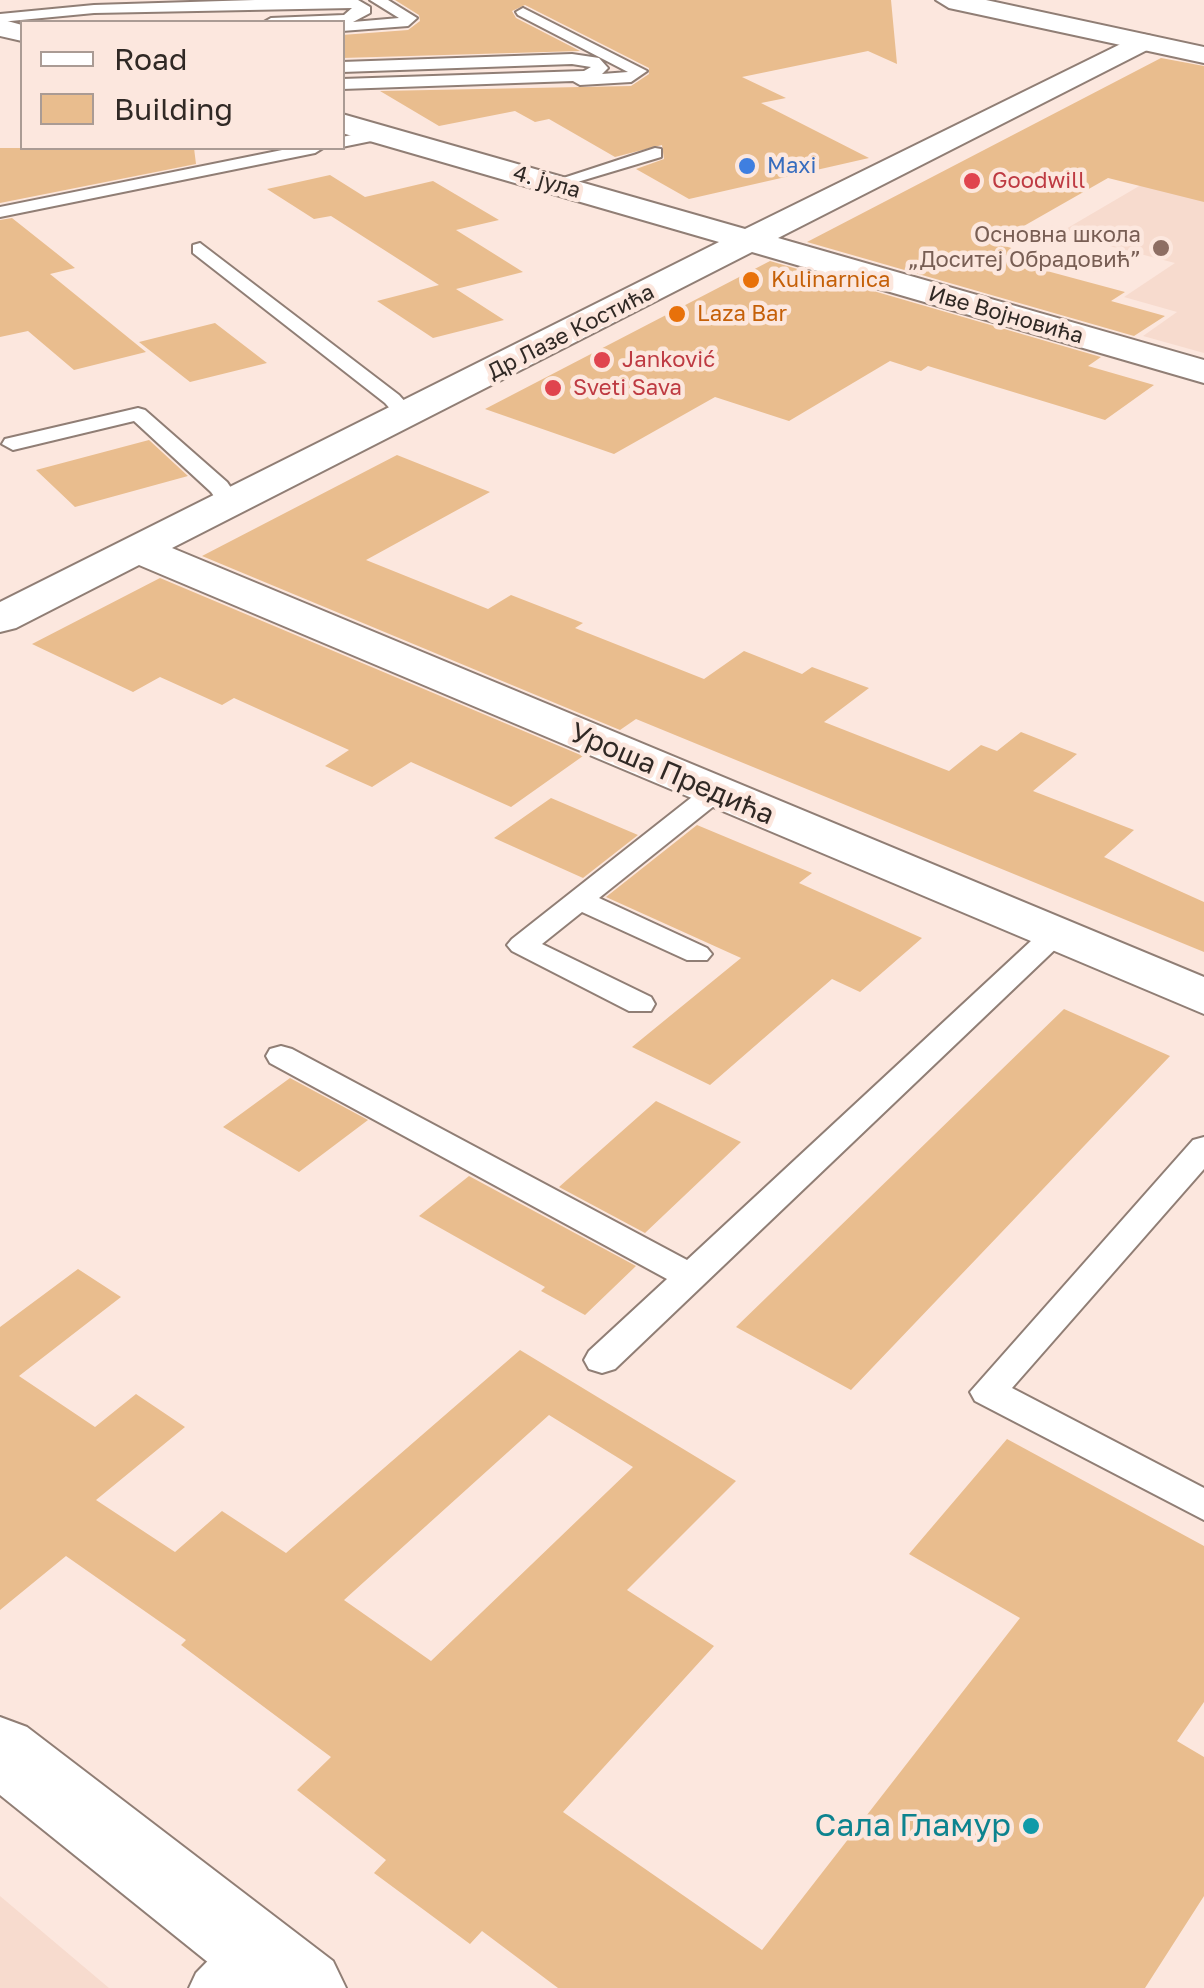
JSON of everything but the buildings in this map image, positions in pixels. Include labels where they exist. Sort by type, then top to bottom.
[{"type":"street","points":[[948,0],[1204,55]]},
{"type":"street","name":"Др Лазе Костића","points":[[0,619],[1141,42]]},
{"type":"street","name":"4. јула","points":[[345,125],[750,242]]},
{"type":"street","name":"Иве Војновића","points":[[750,242],[1204,372]]},
{"type":"street","name":"Уроша Предића","points":[[140,550],[1204,996]]},
{"type":"street","points":[[0,1750],[256,1974]]},
{"type":"lane","points":[[345,27],[408,22],[410,18],[377,0]]},
{"type":"lane","points":[[0,18],[78,10],[338,2],[356,4],[365,10],[347,19],[321,20]]},
{"type":"lane","points":[[345,93],[639,75],[640,72],[523,12]]},
{"type":"lane","points":[[345,66],[572,58],[594,61],[600,68],[588,76],[345,84]]},
{"type":"lane","points":[[345,141],[380,134]]},
{"type":"lane","points":[[0,212],[305,150]]},
{"type":"lane","points":[[554,184],[655,153]]},
{"type":"lane","points":[[200,249],[392,400],[406,416]]},
{"type":"lane","points":[[13,444],[138,414],[219,487],[231,504]]},
{"type":"lane","points":[[640,1004],[522,945],[715,792]]},
{"type":"lane","points":[[579,900],[697,954]]},
{"type":"lane","points":[[602,1360],[1055,934]]},
{"type":"lane","points":[[281,1056],[691,1277]]},
{"type":"lane","points":[[1204,1148],[988,1392],[1204,1505]]},
{"type":"shaded area","name":"Основна школа „Доситеј Обрадовић”","points":[[1204,148],[1204,353],[1143,336],[1177,312],[1124,297],[1175,263],[1059,233]]},
{"type":"shaded area","points":[[0,1896],[109,1988],[0,1988]]},
{"type":"place","name":"Maxi","points":[[747,166]]},
{"type":"place","name":"Goodwill","points":[[972,181]]},
{"type":"place","name":"Основна школа „Доситеј Обрадовић”","points":[[1161,248]]},
{"type":"place","name":"Kulinarnica","points":[[751,280]]},
{"type":"place","name":"Laza Bar","points":[[677,314]]},
{"type":"place","name":"Janković","points":[[602,360]]},
{"type":"place","name":"Sveti Sava","points":[[553,388]]},
{"type":"place","name":"Сала Гламур","points":[[1031,1826]]}]
